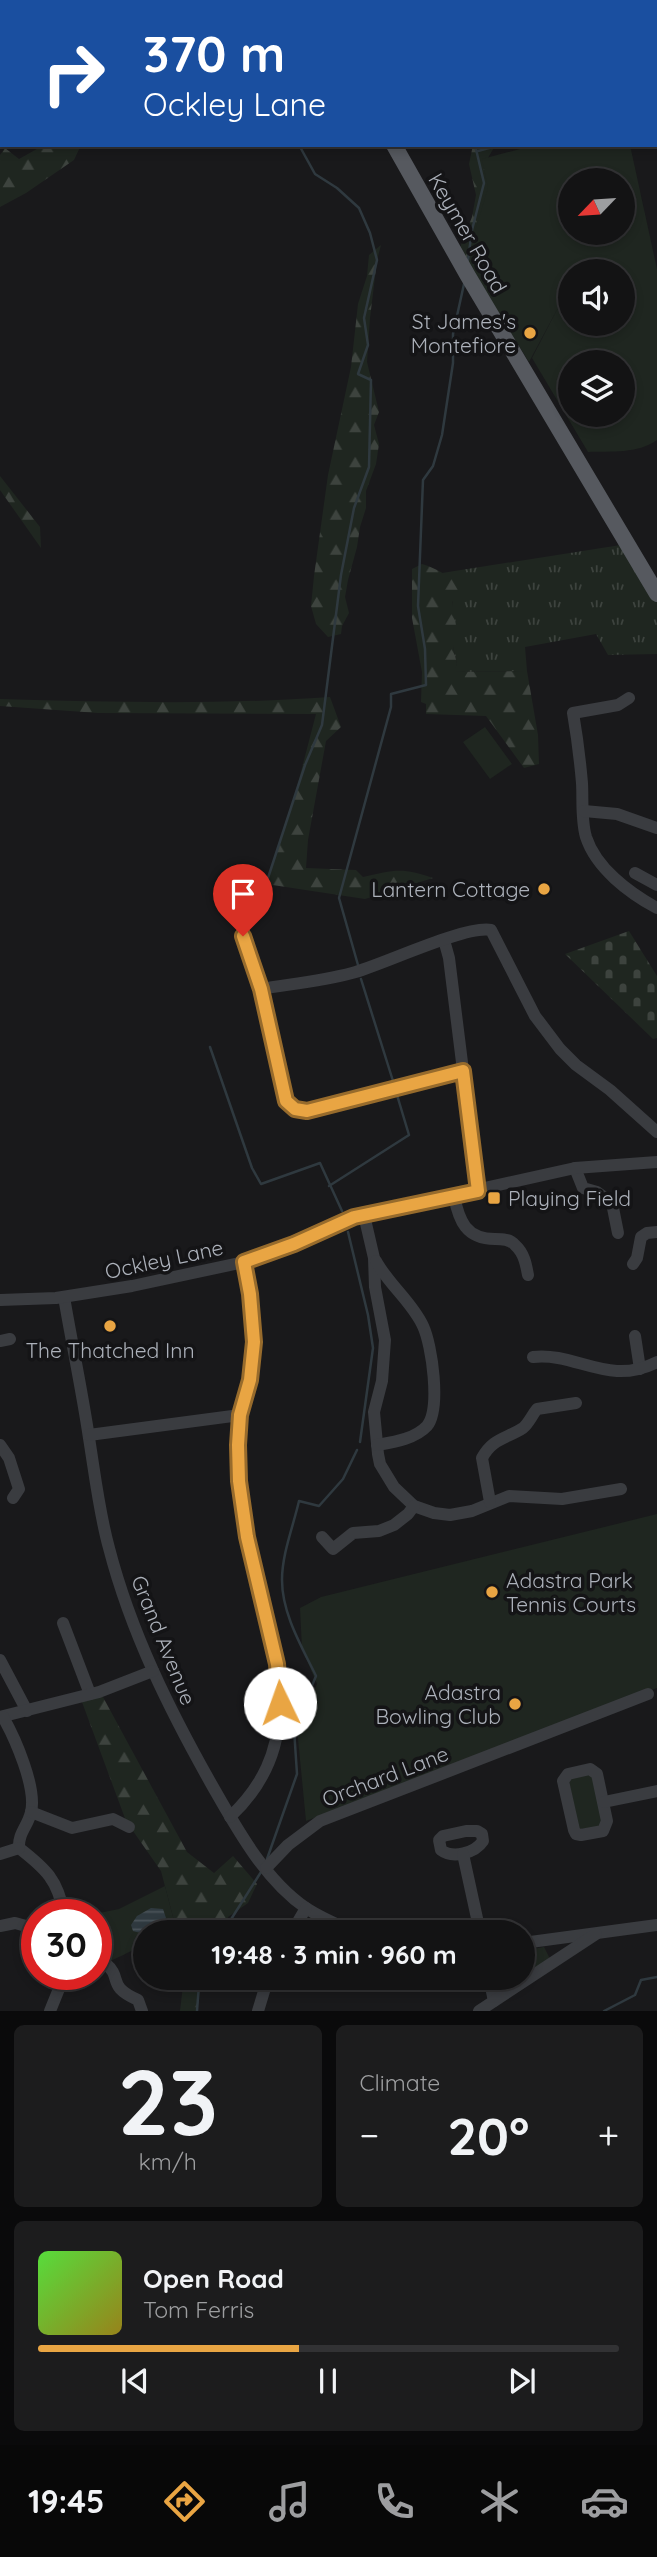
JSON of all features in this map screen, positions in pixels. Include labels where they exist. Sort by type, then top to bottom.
[{"type":"main road","name":"Keymer Road","points":[[395,147],[466,273],[657,594]]},
{"type":"street","points":[[629,698],[618,705],[573,713],[586,838],[601,862],[629,890],[657,908]]},
{"type":"street","points":[[584,811],[617,814],[657,828]]},
{"type":"street","points":[[635,873],[657,885]]},
{"type":"street","points":[[261,989],[352,973],[444,940],[484,928],[491,930],[535,1016],[560,1049],[657,1132]]},
{"type":"street","points":[[243,936],[261,989],[286,1101],[295,1109],[307,1111],[463,1071]]},
{"type":"street","points":[[444,940],[449,958],[478,1191]]},
{"type":"street","name":"Ockley Lane","points":[[0,1300],[64,1297],[132,1286],[244,1262],[364,1215],[575,1168],[657,1162]]},
{"type":"street","points":[[575,1168],[583,1188],[597,1192],[612,1203],[618,1233]]},
{"type":"street","points":[[454,1196],[461,1222],[466,1229],[478,1237],[505,1239],[514,1243],[524,1257],[529,1277]]},
{"type":"street","points":[[364,1215],[374,1258],[375,1287],[385,1340],[382,1381],[374,1412],[377,1454],[394,1487],[414,1506],[434,1513],[450,1514],[472,1511],[490,1502],[519,1495],[546,1500],[621,1489]]},
{"type":"street","points":[[633,1264],[637,1258],[641,1237],[657,1232]]},
{"type":"street","points":[[374,1258],[424,1327],[430,1346],[434,1386],[431,1420],[425,1428],[398,1441],[377,1445]]},
{"type":"street","points":[[230,1817],[250,1799],[272,1753],[279,1722],[280,1685],[273,1642],[242,1509],[238,1464],[240,1415],[250,1380],[254,1342],[244,1262]]},
{"type":"street","name":"Grand Avenue","points":[[64,1297],[109,1548],[152,1671],[183,1735],[230,1817],[266,1868],[306,1908],[330,1920]]},
{"type":"street","points":[[635,1336],[640,1369]]},
{"type":"street","points":[[533,1357],[548,1355],[597,1370],[616,1372],[640,1369],[657,1363]]},
{"type":"street","points":[[490,1502],[482,1458],[485,1452],[498,1439],[525,1427],[537,1409],[576,1403]]},
{"type":"street","points":[[89,1435],[240,1415]]},
{"type":"street","points":[[0,1445],[9,1458],[19,1489],[13,1498]]},
{"type":"street","points":[[322,1537],[337,1553],[353,1533],[379,1531],[394,1525],[414,1506]]},
{"type":"street","points":[[63,1623],[90,1694]]},
{"type":"street","points":[[0,1660],[27,1711]]},
{"type":"street","points":[[19,1848],[19,1838],[32,1812],[31,1794],[22,1759],[2,1717],[90,1694],[152,1671]]},
{"type":"street","name":"Orchard Lane","points":[[266,1868],[288,1846],[320,1821],[648,1695]]},
{"type":"street","points":[[593,1770],[597,1774],[604,1802],[606,1827],[592,1833],[576,1834],[563,1781],[565,1777],[593,1770]]},
{"type":"street","points":[[604,1802],[657,1791]]},
{"type":"street","points":[[32,1812],[72,1828],[113,1819],[129,1828]]},
{"type":"street","points":[[0,1853],[19,1848]]},
{"type":"street","points":[[19,1848],[45,1868],[61,1899]]},
{"type":"street","points":[[463,1854],[477,1920]]},
{"type":"street","points":[[299,1920],[306,1908]]},
{"type":"street","points":[[0,1926],[21,1925]]},
{"type":"street","points":[[535,1941],[657,1925]]},
{"type":"street","points":[[479,2011],[596,1934]]},
{"type":"street","points":[[112,1971],[118,1988],[138,2000],[142,2011]]},
{"type":"street","points":[[50,2011],[59,1990]]},
{"type":"street","points":[[258,2011],[264,1990]]},
{"type":"street","points":[[492,1990],[494,2001]]},
{"type":"green space","points":[[40,147],[80,147],[74,160],[26,193],[0,207],[0,155],[5,148],[19,159]]},
{"type":"green space","points":[[473,147],[494,147],[486,161],[490,191],[480,272],[459,250],[472,217],[476,195],[469,164]]},
{"type":"green space","points":[[527,147],[630,147],[657,269],[657,440],[633,450],[588,452],[573,427],[635,427],[635,350],[558,350],[558,402],[532,358],[558,308],[558,336],[635,336],[635,259],[558,259],[558,308],[529,362],[466,261],[488,188],[482,159]]},
{"type":"green space","points":[[381,245],[370,318],[367,362],[379,412],[374,425],[379,444],[376,464],[366,491],[366,508],[348,580],[345,597],[349,613],[341,634],[328,637],[316,624],[311,606],[314,576],[328,475],[351,367],[358,304],[367,276],[369,255]]},
{"type":"green space","points":[[0,476],[40,527],[41,548],[0,490]]},
{"type":"green space","points":[[627,544],[657,594],[657,654],[608,655],[596,634],[525,647],[527,671],[453,672],[457,664],[453,647],[456,626],[452,615],[453,579],[442,573]]},
{"type":"green space","points":[[422,564],[463,581],[464,588],[452,602],[458,637],[453,647],[457,664],[454,672],[527,671],[538,735],[539,764],[524,768],[486,716],[426,714],[426,704],[421,702],[422,672],[412,618],[412,569]]},
{"type":"green space","points":[[330,697],[341,727],[326,741],[308,840],[306,868],[356,870],[363,877],[405,871],[433,878],[365,899],[266,884],[296,791],[316,714],[98,713],[0,706],[0,699],[206,702]]},
{"type":"green space","points":[[485,727],[512,764],[490,779],[463,742]]},
{"type":"green space","points":[[629,931],[657,976],[657,1038],[653,1039],[565,954]]},
{"type":"green space","points":[[657,1514],[657,1688],[306,1821],[297,1729],[317,1684],[302,1649],[300,1608],[321,1597]]},
{"type":"green space","points":[[97,1686],[187,1852],[214,1873],[233,1856],[257,1884],[248,1903],[227,1920],[174,1920],[161,1871],[126,1821],[82,1702]]},
{"type":"green space","points":[[586,1774],[592,1777],[604,1820],[598,1828],[578,1829],[569,1781]]},
{"type":"green space","points":[[165,1886],[174,1920],[133,1920],[133,1950],[112,1960],[112,1910]]},
{"type":"green space","points":[[544,1947],[550,1959],[535,1969],[535,1949]]},
{"type":"green space","points":[[183,1990],[200,1990],[197,2011],[180,2011]]},
{"type":"shaded area","points":[[151,1908],[163,1909],[166,1918],[134,1920]]},
{"type":"waterway","points":[[266,884],[305,765],[322,725],[341,575],[354,508],[369,467],[371,380],[358,374],[368,345],[364,318],[377,260],[370,233],[359,208],[337,188],[315,174],[300,147]]},
{"type":"waterway","points":[[468,260],[472,230],[484,183],[475,147]]},
{"type":"waterway","points":[[478,151],[493,147]]},
{"type":"waterway","points":[[358,965],[339,898],[391,707],[391,694],[426,685],[425,649],[418,606],[423,480],[433,466],[442,435],[453,363],[453,334],[464,284]]},
{"type":"waterway","points":[[361,979],[393,1081]]},
{"type":"waterway","points":[[210,1047],[252,1168],[261,1184],[320,1163],[342,1211]]},
{"type":"waterway","points":[[329,1186],[409,1135],[397,1095]]},
{"type":"waterway","points":[[348,1232],[373,1348],[360,1442]]},
{"type":"waterway","points":[[267,1859],[297,1774],[294,1729],[316,1676],[285,1605],[282,1570],[286,1550],[299,1501],[319,1506],[343,1479],[357,1450]]},
{"type":"waterway","points":[[231,1920],[261,1872]]},
{"type":"waterway","points":[[604,2011],[635,1995],[641,1980],[657,1977]]},
{"type":"waterway","points":[[197,2011],[199,1990]]},
{"type":"place","name":"St James's Montefiore","points":[[530,333]]},
{"type":"place","name":"Lantern Cottage","points":[[544,889]]},
{"type":"place","name":"Playing Field","points":[[494,1198]]},
{"type":"place","name":"The Thatched Inn","points":[[110,1326]]},
{"type":"place","name":"Adastra Park Tennis Courts","points":[[492,1592]]},
{"type":"place","name":"Adastra Bowling Club","points":[[515,1704]]},
{"type":"route","points":[[243,936],[261,989],[286,1101],[295,1109],[307,1111],[463,1071],[478,1191],[354,1217],[294,1244],[244,1262],[254,1342],[250,1380],[240,1415],[239,1481],[247,1537],[273,1642],[280,1703]]}]
